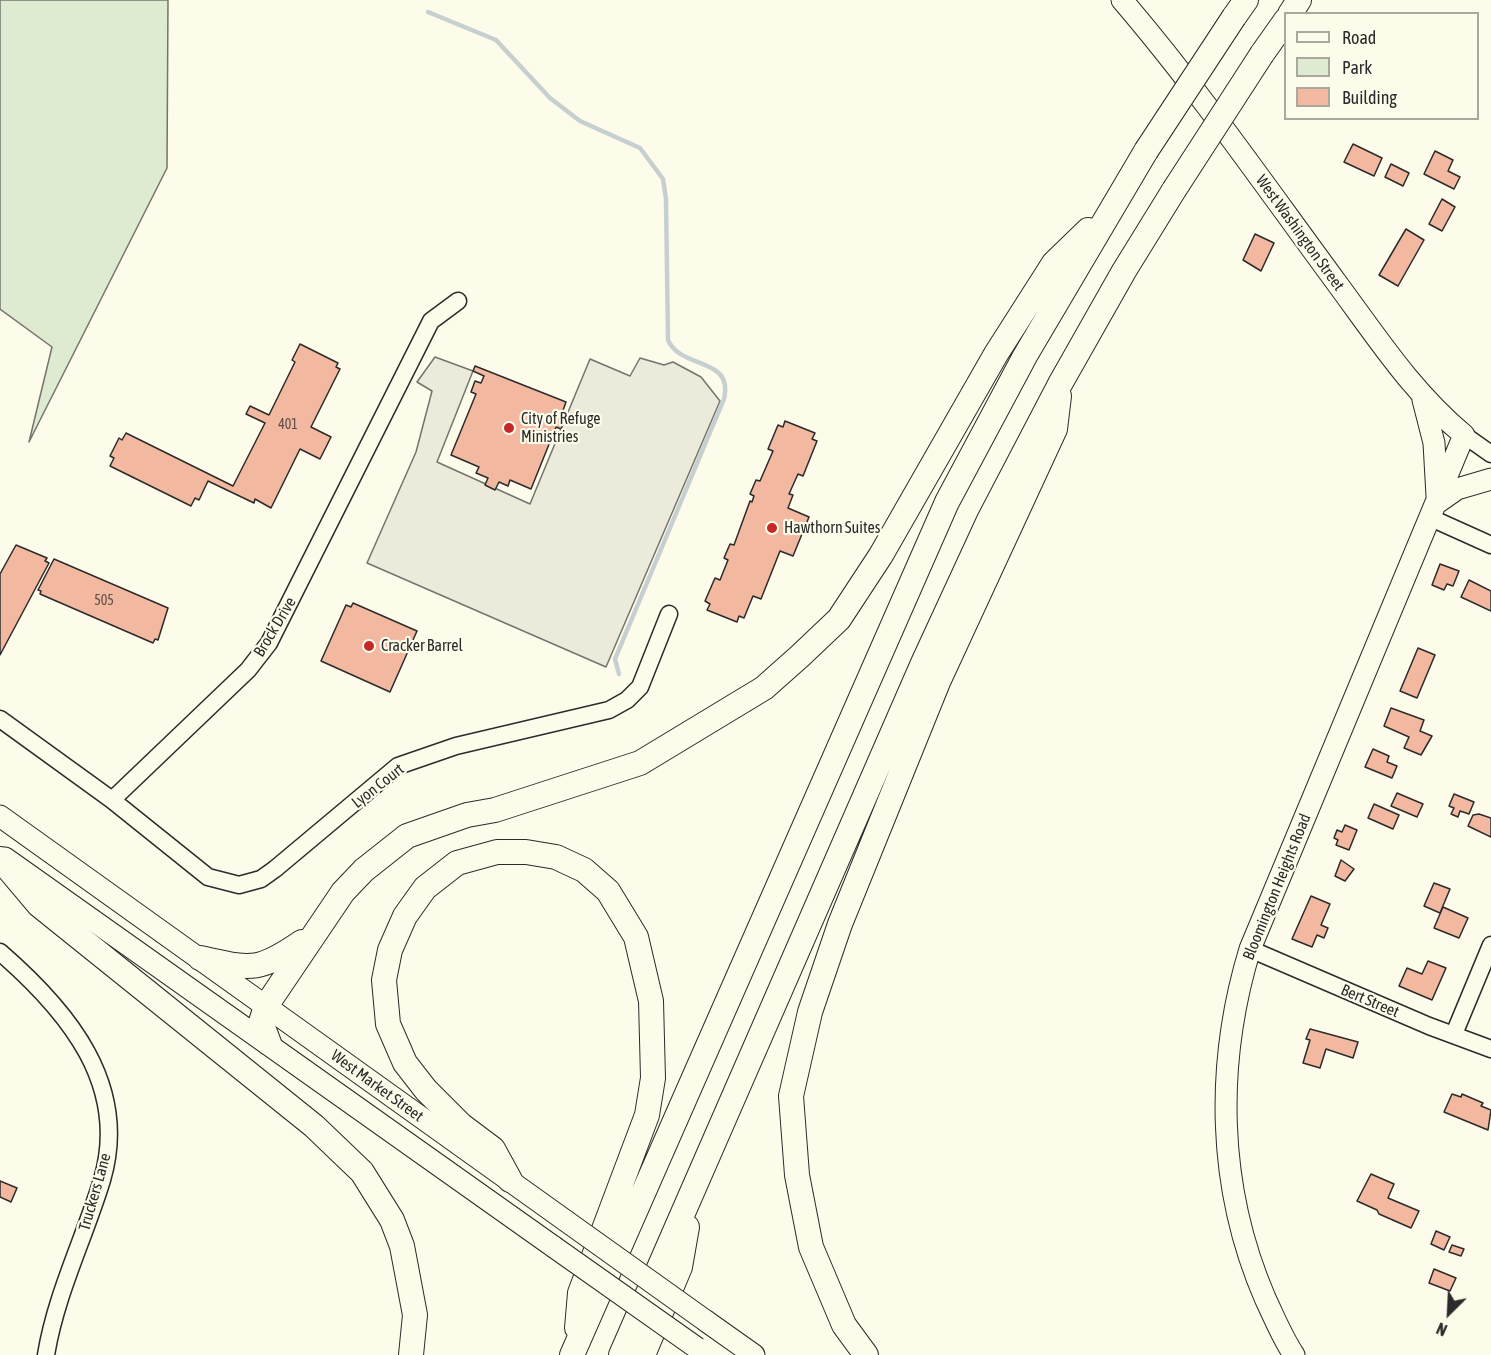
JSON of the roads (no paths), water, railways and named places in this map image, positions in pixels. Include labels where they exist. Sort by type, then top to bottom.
[{"type":"highway","points":[[574,1352],[946,502],[1025,356],[1109,210],[1240,8]]},
{"type":"highway","points":[[621,1355],[923,663],[989,520],[1060,384],[1124,271],[1174,190],[1284,23]]},
{"type":"highway","points":[[269,1043],[261,1022],[266,1006],[311,936],[343,892],[364,870],[407,836],[467,815],[495,810],[640,764],[764,688],[839,619],[881,555],[991,363],[1054,262],[1109,210]]},
{"type":"highway","points":[[866,1355],[844,1325],[811,1247],[797,1175],[791,1096],[810,1012],[840,924],[938,682],[1055,429],[1060,384]]},
{"type":"highway","points":[[510,1180],[493,1149],[461,1125],[426,1090],[405,1063],[388,1024],[384,980],[390,950],[405,916],[425,888],[457,863],[497,852],[526,852],[556,857],[574,866],[608,891],[636,937],[651,1001],[653,1078],[647,1115],[580,1293],[574,1352]]},
{"type":"highway","points":[[0,859],[39,905],[314,1126],[362,1172],[392,1220],[402,1246],[414,1315],[411,1355]]},
{"type":"highway","points":[[200,958],[254,967],[273,962],[311,936]]},
{"type":"highway","points":[[643,1355],[680,1267],[695,1185]]},
{"type":"main road","name":"West Washington Street","points":[[1122,0],[1169,54],[1384,349],[1423,398],[1464,435]]},
{"type":"main road","points":[[1423,398],[1434,443],[1434,511]]},
{"type":"main road","name":"Bloomington Heights Road","points":[[1294,1355],[1273,1315],[1253,1268],[1233,1195],[1225,1101],[1227,1063],[1240,981],[1250,949],[1464,435]]},
{"type":"main road","points":[[1434,511],[1457,489],[1491,479]]},
{"type":"main road","name":"West Market Street","points":[[0,816],[754,1355]]},
{"type":"main road","name":"West Market Street","points":[[0,854],[702,1351]]},
{"type":"street","name":"Brock Drive","points":[[112,800],[248,670],[269,643],[431,321],[458,301]]},
{"type":"street","name":"West Washington Street","points":[[1464,435],[1491,454]]},
{"type":"street","points":[[1434,511],[1491,545]]},
{"type":"street","name":"Lyon Court","points":[[112,800],[208,877],[239,885],[261,879],[374,789],[398,766],[456,746],[609,710],[627,700],[640,687],[669,614]]},
{"type":"street","points":[[0,719],[112,800]]},
{"type":"street","points":[[1454,1034],[1491,945]]},
{"type":"street","name":"Bert Street","points":[[1250,949],[1429,1026],[1491,1049]]},
{"type":"street","name":"Truckers Lane","points":[[2,961],[43,994],[92,1058],[104,1089],[108,1116],[108,1152],[102,1179],[59,1301],[46,1355]]},
{"type":"waterway","points":[[428,12],[496,40],[550,98],[580,121],[640,148],[663,179],[666,199],[668,340],[684,356],[714,369],[721,376],[725,385],[724,399],[615,659],[619,674]]},
{"type":"place","name":"City of Refuge Ministries","points":[[509,428]]},
{"type":"place","name":"Hawthorn Suites","points":[[772,528]]},
{"type":"place","name":"Cracker Barrel","points":[[369,646]]}]
